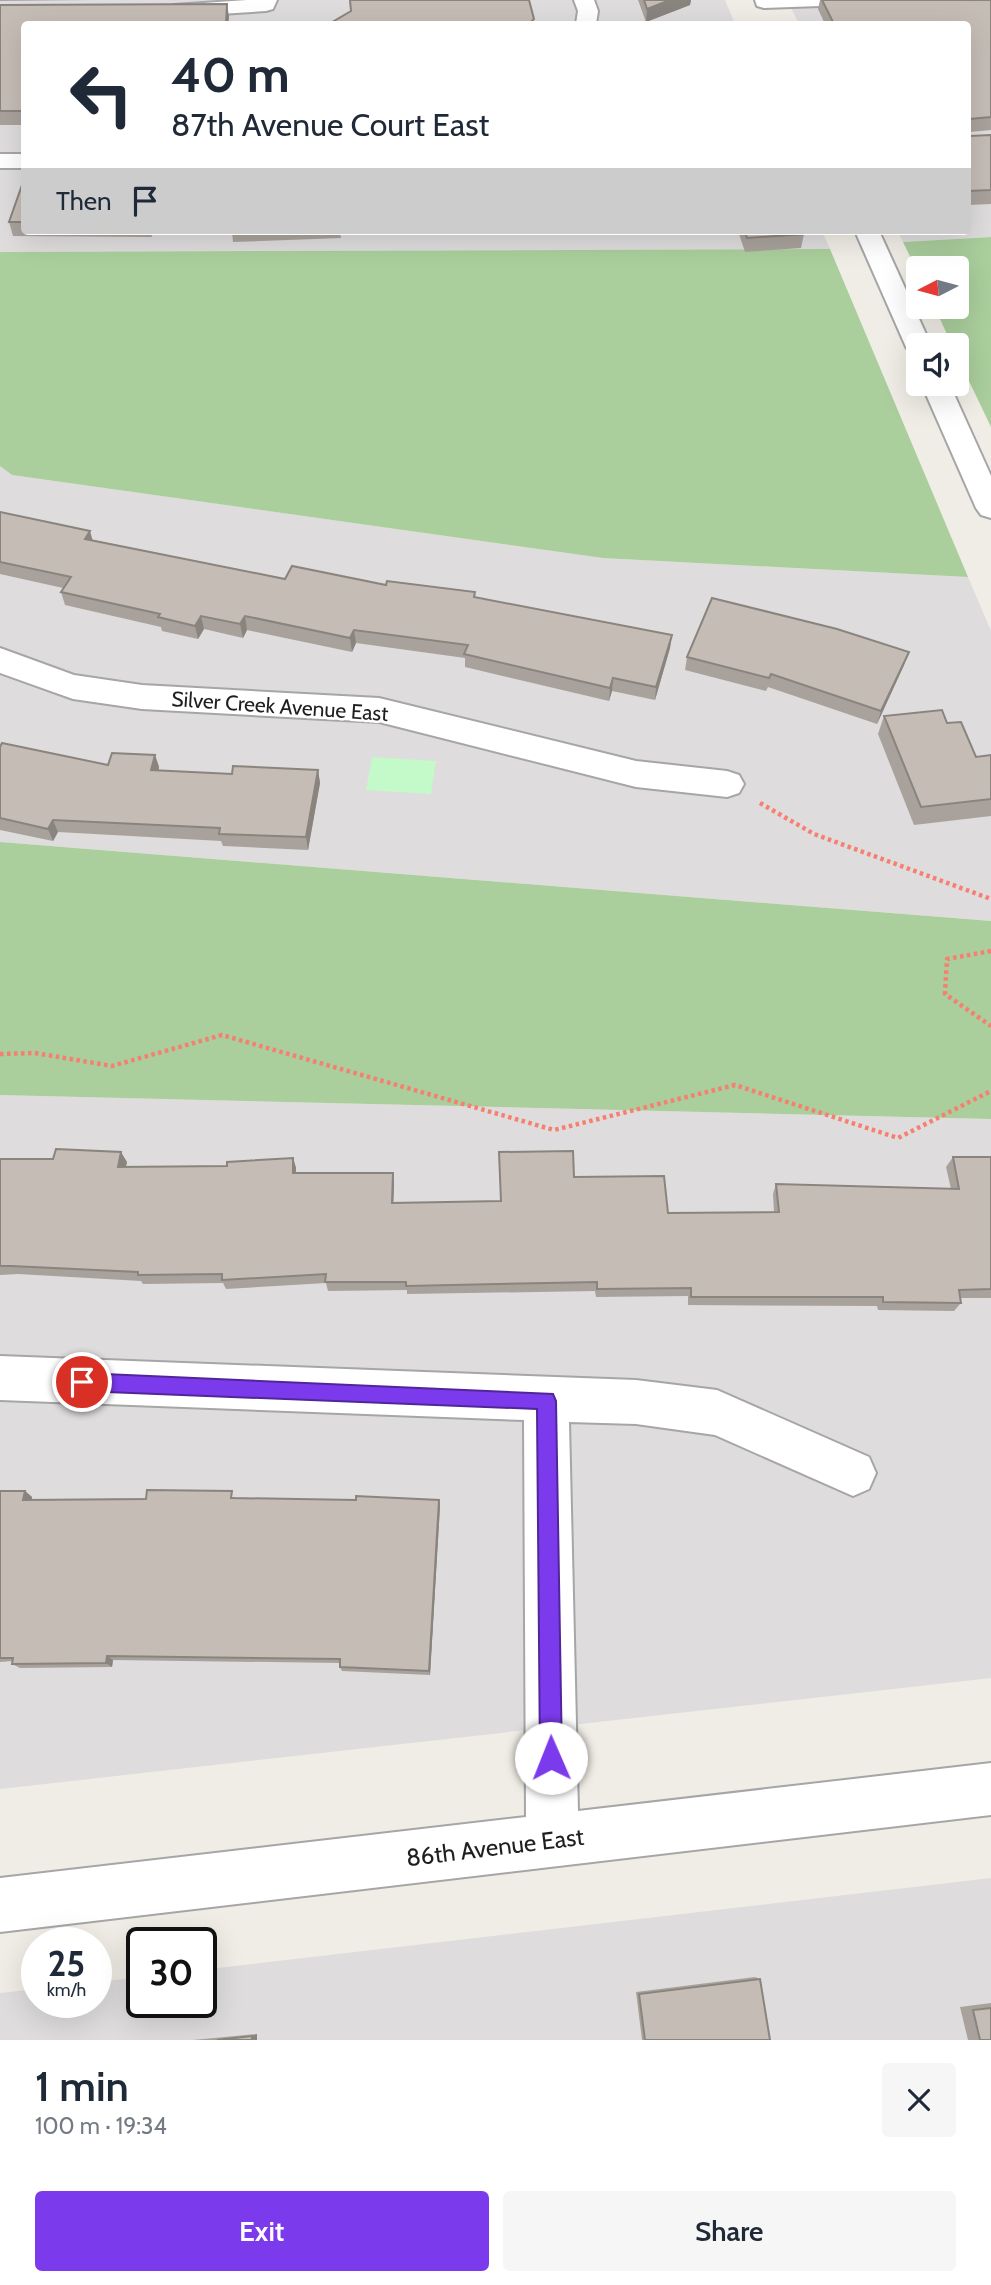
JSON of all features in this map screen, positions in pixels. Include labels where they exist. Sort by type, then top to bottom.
[{"type":"street","points":[[584,0],[588,11],[586,21]]},
{"type":"street","points":[[773,21],[763,1],[820,0]]},
{"type":"street","points":[[147,11],[266,2]]},
{"type":"street","points":[[0,161],[21,162]]},
{"type":"street","points":[[869,235],[913,333]]},
{"type":"street","points":[[941,396],[991,508]]},
{"type":"street","name":"Silver Creek Avenue East","points":[[0,659],[28,673],[73,687],[142,697],[379,710],[636,774],[727,784]]},
{"type":"street","points":[[0,1378],[546,1401],[635,1402],[717,1413],[853,1474]]},
{"type":"street","points":[[546,1401],[552,1840]]},
{"type":"street","name":"86th Avenue East","points":[[0,1905],[991,1788]]},
{"type":"path","points":[[727,784],[814,834],[991,899]]},
{"type":"path","points":[[991,951],[947,959],[945,994],[991,1026]]},
{"type":"path","points":[[0,1054],[35,1053],[112,1066],[222,1035],[554,1130],[735,1085],[898,1138],[991,1091]]},
{"type":"shaded area","points":[[0,0],[725,0],[734,21],[21,21],[21,235],[824,235],[830,249],[0,252]]},
{"type":"shaded area","points":[[787,0],[991,0],[991,237],[903,242],[900,235],[971,235],[971,21],[798,21]]},
{"type":"shaded area","points":[[0,466],[12,475],[603,558],[968,577],[991,631],[991,921],[0,842]]},
{"type":"shaded area","points":[[0,1095],[991,1119],[991,1678],[0,1789]]},
{"type":"shaded area","points":[[991,1878],[991,2040],[0,2040],[0,1993],[21,1991],[21,2018],[112,2018],[112,1980],[126,1979],[126,2018],[217,2018],[217,1968]]},
{"type":"green space","points":[[991,237],[991,427],[969,381],[969,333],[946,333],[940,319],[970,318],[970,256],[910,256],[903,242]]},
{"type":"green space","points":[[830,249],[968,577],[603,558],[12,475],[0,466],[0,252]]},
{"type":"green space","points":[[372,757],[436,761],[431,794],[366,790]]},
{"type":"green space","points":[[0,842],[991,921],[991,1119],[0,1095]]},
{"type":"building","points":[[350,0],[529,0],[534,19],[334,21],[351,11]]},
{"type":"building","points":[[644,0],[670,0],[647,9]]},
{"type":"building","points":[[822,0],[991,0],[991,117],[971,119],[971,21],[832,21]]},
{"type":"building","points":[[227,4],[226,21],[21,21],[21,111],[0,111],[0,5]]},
{"type":"building","points":[[991,135],[991,190],[971,191],[971,136]]},
{"type":"building","points":[[21,188],[21,222],[9,222]]},
{"type":"building","points":[[746,235],[790,235],[747,238]]},
{"type":"building","points":[[0,512],[90,531],[85,539],[285,579],[292,566],[386,585],[387,581],[475,592],[474,597],[672,635],[656,687],[613,678],[610,688],[464,654],[468,645],[354,630],[350,638],[245,616],[240,624],[201,616],[195,626],[158,617],[160,614],[61,592],[71,577],[0,562]]},
{"type":"building","points":[[712,598],[837,629],[909,652],[881,711],[771,674],[769,678],[687,657]]},
{"type":"building","points":[[942,710],[947,723],[961,722],[976,757],[991,755],[991,799],[921,807],[884,716]]},
{"type":"building","points":[[2,743],[108,765],[112,753],[155,755],[151,770],[232,774],[233,766],[318,770],[306,837],[219,834],[220,828],[53,820],[48,829],[0,818]]},
{"type":"building","points":[[56,1149],[121,1152],[118,1167],[227,1166],[227,1162],[293,1158],[293,1173],[393,1173],[392,1203],[501,1201],[499,1152],[573,1151],[574,1177],[664,1176],[668,1213],[779,1212],[776,1184],[959,1189],[953,1157],[991,1157],[991,1289],[959,1290],[961,1303],[883,1302],[883,1297],[691,1297],[691,1288],[597,1289],[597,1282],[406,1286],[406,1282],[325,1282],[326,1274],[222,1280],[222,1274],[138,1275],[138,1272],[0,1266],[0,1159],[53,1159]]},
{"type":"building","points":[[147,1490],[232,1491],[231,1498],[356,1500],[356,1496],[439,1500],[429,1671],[340,1667],[340,1659],[107,1656],[106,1663],[12,1664],[13,1658],[0,1658],[0,1491],[25,1491],[23,1500],[146,1499]]},
{"type":"building","points":[[760,1979],[770,2040],[645,2040],[639,1994]]},
{"type":"building","points":[[991,2008],[991,2040],[980,2040],[973,2010]]},
{"type":"building","points":[[252,2036],[252,2040],[217,2040]]},
{"type":"route","points":[[82,1382],[546,1401],[551,1758]]}]
